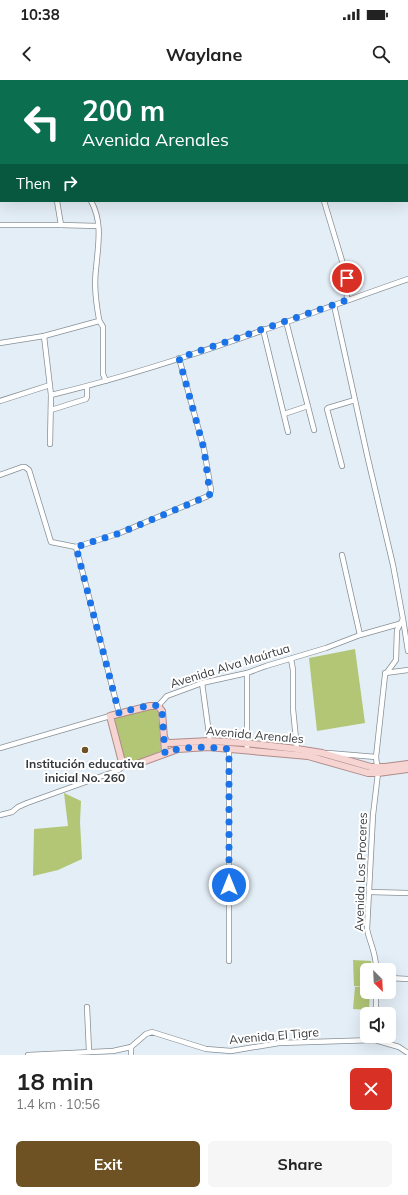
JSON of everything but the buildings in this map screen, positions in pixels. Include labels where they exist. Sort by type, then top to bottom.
[{"type":"main road","points":[[123,766],[110,716],[119,713],[150,706],[158,706],[162,711],[165,753]]},
{"type":"main road","name":"Avenida Arenales","points":[[165,739],[170,743],[210,741],[248,743],[297,749],[322,753],[377,770]]},
{"type":"main road","name":"Avenida Arenales","points":[[134,765],[178,749],[208,747],[308,756],[359,771],[408,769]]},
{"type":"main road","points":[[377,770],[408,764]]},
{"type":"street","points":[[57,202],[61,224]]},
{"type":"street","points":[[92,202],[98,214],[99,241],[96,270],[99,321],[103,327],[103,374],[106,381]]},
{"type":"street","points":[[324,202],[346,274],[347,300]]},
{"type":"street","points":[[0,225],[61,224],[98,226]]},
{"type":"street","points":[[51,395],[87,387],[179,358],[334,306],[408,279]]},
{"type":"street","points":[[334,306],[393,565],[408,651]]},
{"type":"street","points":[[0,343],[44,336],[99,321]]},
{"type":"street","points":[[286,321],[314,430]]},
{"type":"street","points":[[263,329],[288,432]]},
{"type":"street","points":[[44,336],[51,395],[50,444]]},
{"type":"street","points":[[0,474],[25,467],[29,470],[51,542],[76,547],[120,533],[210,495],[211,490],[204,449],[179,358]]},
{"type":"street","points":[[0,401],[50,386]]},
{"type":"street","points":[[51,410],[86,399],[88,397],[87,387]]},
{"type":"street","points":[[342,466],[327,409],[355,400]]},
{"type":"street","points":[[284,414],[308,406]]},
{"type":"street","points":[[76,547],[119,713]]},
{"type":"street","points":[[342,555],[360,634]]},
{"type":"street","points":[[385,673],[396,660],[396,630],[404,625]]},
{"type":"street","name":"Avenida Alva Maúrtua","points":[[158,706],[170,695],[202,683],[247,673],[326,648],[360,634],[404,625]]},
{"type":"street","points":[[292,659],[293,709],[297,749]]},
{"type":"street","points":[[385,673],[408,670]]},
{"type":"street","points":[[247,673],[247,750]]},
{"type":"street","name":"Avenida Los Proceres","points":[[377,963],[367,929],[377,770],[376,757],[385,673]]},
{"type":"street","points":[[202,683],[210,741]]},
{"type":"street","points":[[0,748],[110,716]]},
{"type":"street","points":[[229,749],[229,961]]},
{"type":"street","points":[[322,753],[376,757]]},
{"type":"street","points":[[0,815],[12,812],[18,807],[27,803],[119,770],[123,766],[134,765]]},
{"type":"street","points":[[369,892],[408,893]]},
{"type":"street","points":[[396,978],[408,979]]},
{"type":"street","points":[[87,1007],[89,1052]]},
{"type":"street","name":"Avenida El Tigre","points":[[131,1048],[143,1036],[152,1032],[206,1049],[231,1051],[279,1043],[360,1039]]},
{"type":"street","name":"Avenida El Tigre","points":[[388,1043],[399,1047],[408,1053]]},
{"type":"street","points":[[28,1055],[113,1051],[131,1048],[131,1055]]},
{"type":"green space","points":[[355,649],[365,723],[317,731],[309,658]]},
{"type":"green space","points":[[151,709],[158,711],[161,751],[130,763],[124,758],[114,717]]},
{"type":"green space","points":[[64,793],[81,801],[80,822],[82,859],[58,870],[33,876],[34,829],[68,826]]},
{"type":"green space","points":[[353,960],[371,961],[371,963],[360,963],[360,987],[354,986]]},
{"type":"green space","points":[[355,987],[360,987],[360,999],[370,999],[369,1007],[360,1007],[360,1009],[353,1009]]},
{"type":"place","name":"Institución educativa inicial No. 260","points":[[85,750]]},
{"type":"route","points":[[229,885],[229,749],[208,747],[178,749],[165,753],[162,711],[158,706],[150,706],[119,713],[76,547],[120,533],[210,494],[211,490],[204,449],[179,358],[334,306],[347,300],[347,278]]}]
